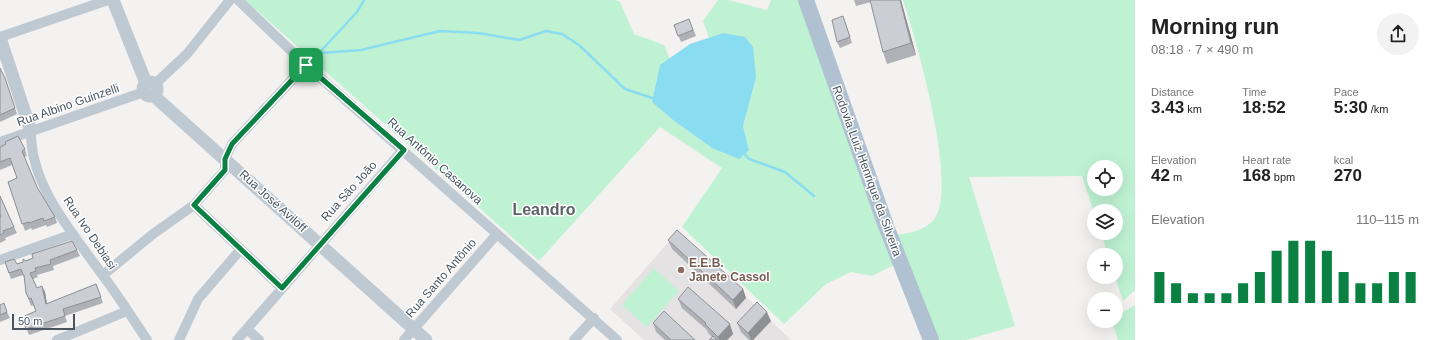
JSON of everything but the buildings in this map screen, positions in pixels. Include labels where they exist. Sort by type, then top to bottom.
[{"type":"main road","name":"Rodovia Luiz Henrique da Silveira","points":[[806,0],[886,226],[931,340]]},
{"type":"street","points":[[31,132],[0,37],[108,0]]},
{"type":"street","points":[[113,0],[150,89]]},
{"type":"street","name":"Rua Albino Guinzelli","points":[[0,142],[150,89],[187,54],[230,0]]},
{"type":"street","name":"Rua Antônio Casanova","points":[[238,0],[306,65],[618,340]]},
{"type":"street","points":[[103,275],[153,234],[194,205],[225,170],[225,159],[232,144],[242,131],[306,65]]},
{"type":"street","name":"Rua José Aviloff","points":[[150,89],[225,159],[426,340]]},
{"type":"street","name":"Rua Ivo Debiasi","points":[[31,132],[31,144],[38,174],[54,203],[73,234],[147,340]]},
{"type":"street","name":"Rua São João","points":[[237,340],[320,243],[404,150]]},
{"type":"street","points":[[194,205],[282,288]]},
{"type":"street","points":[[0,260],[73,234]]},
{"type":"street","name":"Rua Santo Antônio","points":[[404,340],[497,234]]},
{"type":"street","points":[[179,340],[198,299],[241,249]]},
{"type":"street","points":[[57,340],[127,311]]},
{"type":"street","points":[[574,340],[594,318]]},
{"type":"street","points":[[247,329],[259,340]]},
{"type":"shaded area","name":"E.E.B. Janete Cassol","points":[[678,231],[791,340],[644,340],[610,309]]},
{"type":"green space","points":[[245,0],[615,0],[620,2],[634,34],[664,45],[670,59],[660,66],[652,102],[673,120],[712,148],[749,150],[743,126],[756,78],[723,33],[709,38],[703,21],[718,0],[728,0],[767,10],[771,0],[803,0],[885,235],[891,235],[905,234],[919,230],[931,223],[935,218],[941,200],[942,175],[932,111],[917,46],[903,0],[1135,0],[1135,290],[1123,301],[1123,292],[1120,292],[1117,284],[1123,284],[1123,248],[1106,248],[1103,240],[1123,240],[1123,204],[1091,204],[1088,196],[1123,196],[1123,160],[1087,160],[1087,191],[1082,176],[969,177],[1015,326],[966,340],[925,340],[896,264],[872,276],[851,272],[826,284],[784,324],[682,227],[722,168],[660,127],[539,261]]},
{"type":"green space","points":[[654,268],[679,291],[647,327],[622,305]]},
{"type":"green space","points":[[1135,305],[1135,340],[1118,340],[1114,328],[1123,328],[1123,312]]},
{"type":"water","points":[[723,33],[745,37],[753,47],[756,78],[743,126],[749,150],[739,159],[712,148],[673,120],[652,102],[660,65],[690,44]]},
{"type":"waterway","points":[[320,52],[357,12],[364,0]]},
{"type":"waterway","points":[[320,53],[361,50],[440,31],[478,33],[519,40],[546,31],[562,34],[579,45],[625,89],[655,99]]},
{"type":"waterway","points":[[743,152],[749,159],[785,172],[814,196]]},
{"type":"place","name":"E.E.B. Janete Cassol","points":[[681,270]]},
{"type":"district","name":"Leandro","points":[[544,209]]},
{"type":"route","points":[[306,65],[404,150],[320,243],[282,288],[194,205],[225,170],[225,159],[232,144],[242,131],[306,65]]}]
